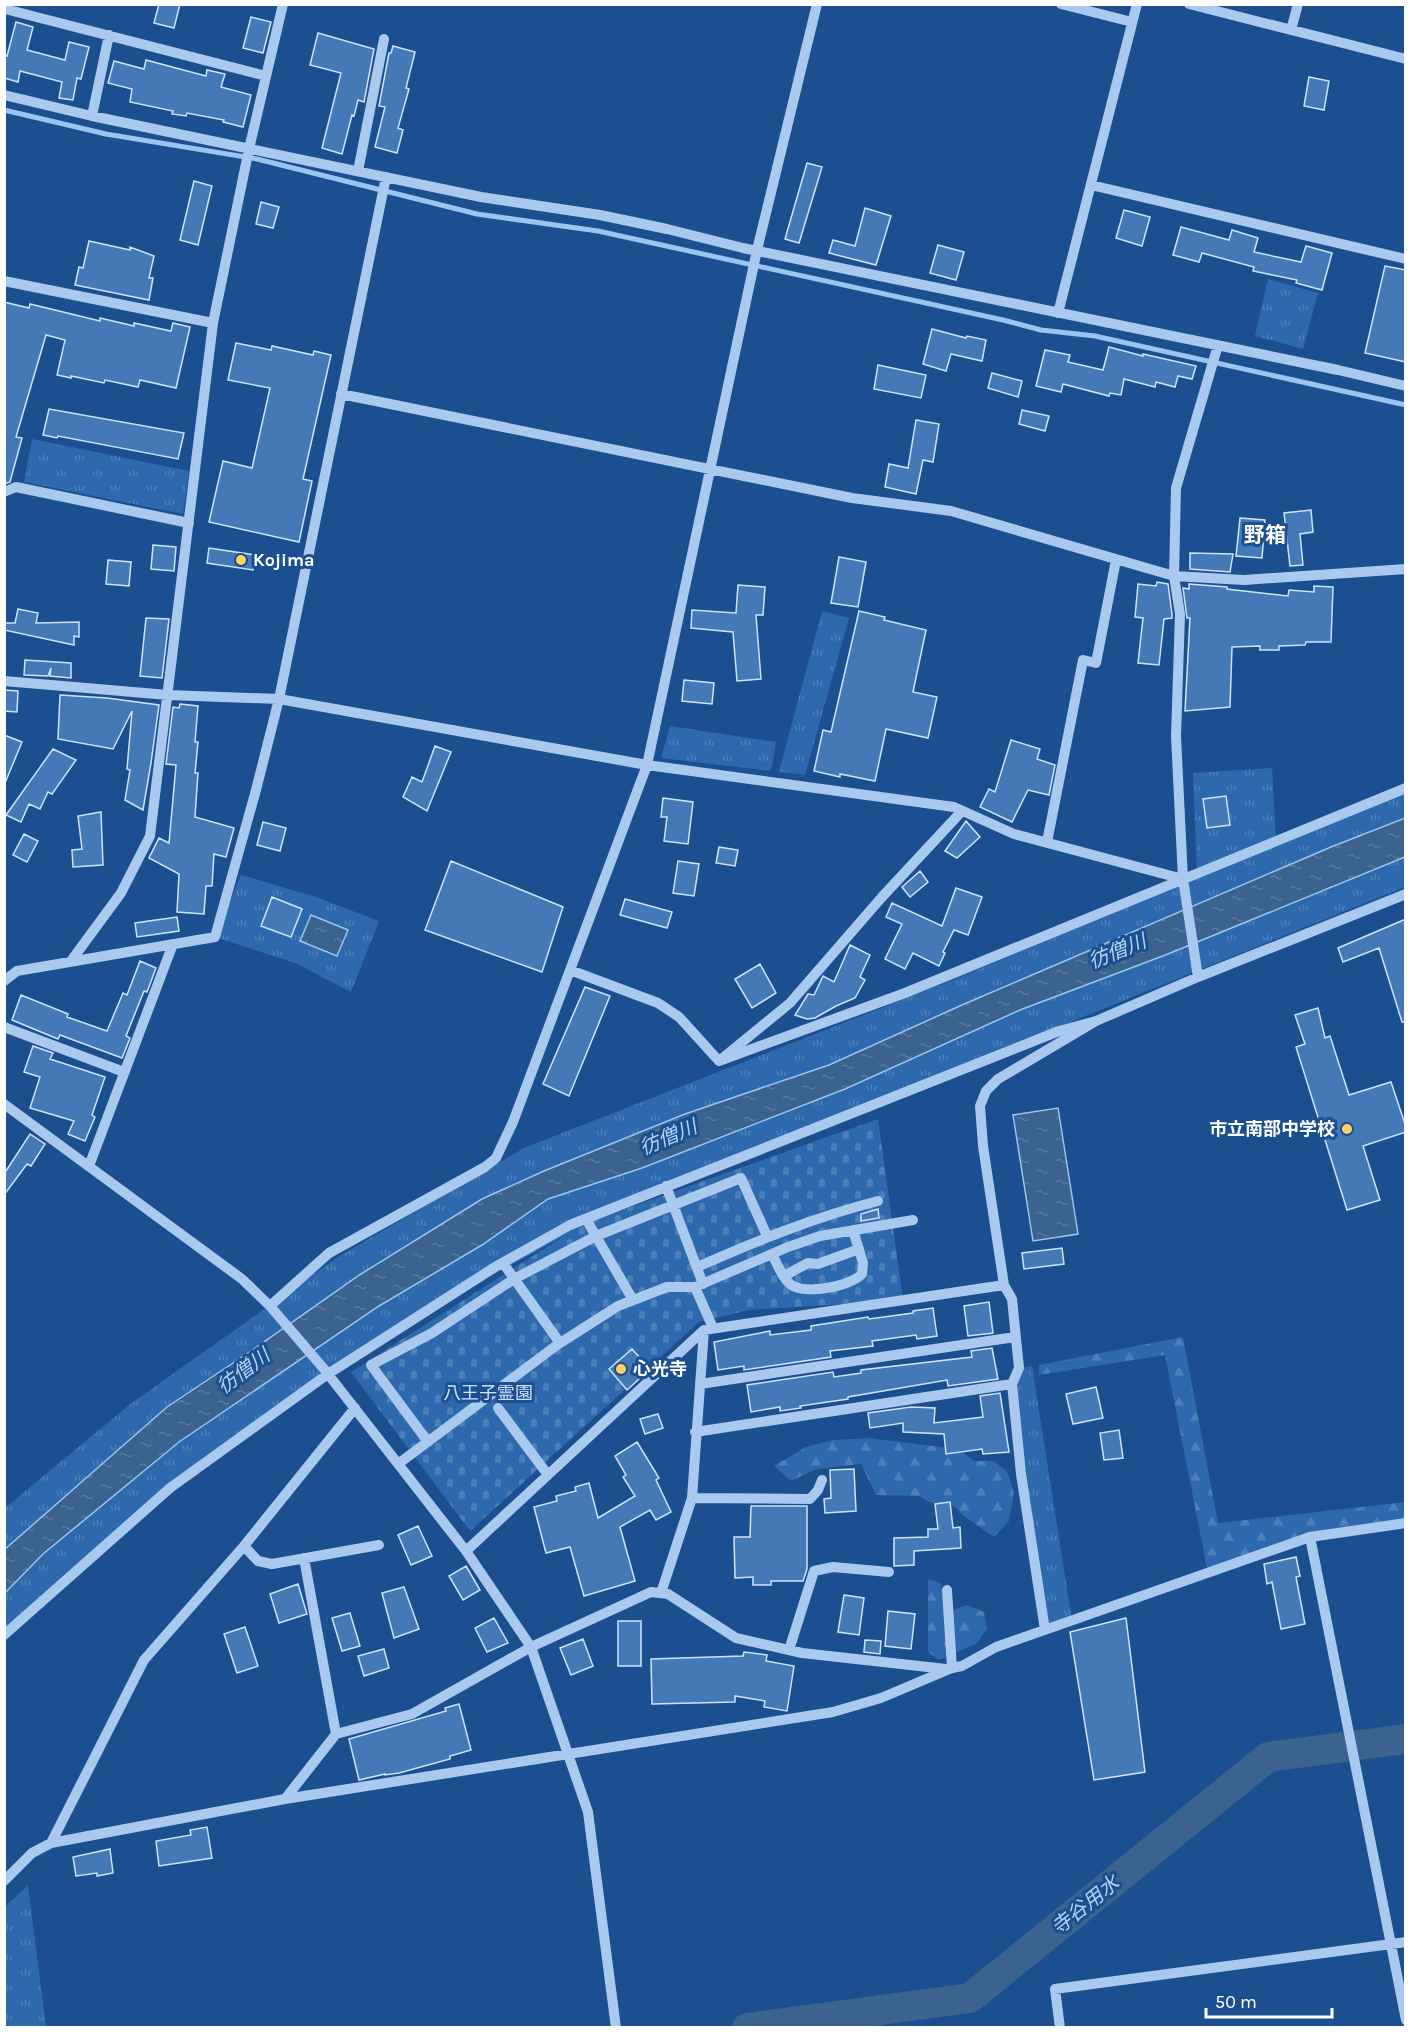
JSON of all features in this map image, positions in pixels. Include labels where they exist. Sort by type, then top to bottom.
[{"type":"street","points":[[71,962],[122,893],[150,836],[213,323],[249,148],[283,4]]},
{"type":"street","points":[[270,1306],[329,1253],[485,1167],[495,1158],[513,1122],[647,765],[757,250],[817,4]]},
{"type":"street","points":[[1061,4],[1132,22]]},
{"type":"street","points":[[1059,312],[1137,4]]},
{"type":"street","points":[[1189,4],[1406,59]]},
{"type":"street","points":[[1291,30],[1298,4]]},
{"type":"street","points":[[9,10],[266,76]]},
{"type":"street","points":[[92,116],[109,35]]},
{"type":"street","points":[[358,171],[384,39]]},
{"type":"street","points":[[4,95],[92,116],[386,177],[481,196],[600,215],[1406,386]]},
{"type":"street","points":[[4,981],[17,971],[215,937],[279,699],[386,177]]},
{"type":"street","points":[[1091,185],[1406,259]]},
{"type":"street","points":[[4,281],[213,323]]},
{"type":"street","points":[[1198,977],[1183,883],[1176,736],[1180,614],[1174,576],[1176,488],[1218,345]]},
{"type":"street","points":[[341,394],[852,498],[951,512],[1174,576],[1244,580],[1406,569]]},
{"type":"street","points":[[4,492],[16,487],[189,523]]},
{"type":"street","points":[[1047,842],[1083,660],[1096,663],[1116,560]]},
{"type":"street","points":[[4,681],[168,695],[279,699],[647,765],[943,806],[962,811],[1014,834],[1183,883]]},
{"type":"street","points":[[719,1061],[905,993],[1183,883],[1406,788]]},
{"type":"street","points":[[719,1061],[790,1003],[882,897],[962,811]]},
{"type":"street","points":[[1046,1630],[1021,1474],[1012,1384],[1019,1368],[1012,1299],[1004,1285],[983,1146],[980,1106],[986,1091],[998,1079],[1096,1021],[1198,977],[1406,894]]},
{"type":"street","points":[[88,1167],[173,944]]},
{"type":"street","points":[[570,969],[658,1003],[679,1017],[719,1061]]},
{"type":"street","points":[[4,1635],[170,1488],[326,1372],[503,1263],[570,1225],[1059,1031],[1096,1021]]},
{"type":"street","points":[[4,1027],[124,1072]]},
{"type":"street","points":[[4,1104],[242,1280],[270,1306],[355,1408],[466,1551],[531,1647],[588,1812],[616,2028]]},
{"type":"street","points":[[428,1442],[371,1365],[432,1333],[514,1279],[596,1236],[741,1178],[767,1236]]},
{"type":"street","points":[[661,1593],[692,1498],[695,1432],[709,1329],[697,1267],[666,1186]]},
{"type":"street","points":[[697,1267],[767,1236],[840,1210],[878,1201]]},
{"type":"street","points":[[586,1219],[633,1300]]},
{"type":"street","points":[[398,1464],[560,1343],[618,1306],[667,1287],[699,1285],[820,1236],[913,1220]]},
{"type":"street","points":[[772,1254],[784,1276],[793,1286],[810,1289],[837,1286],[858,1278],[862,1274],[863,1263],[853,1230]]},
{"type":"street","points":[[784,1276],[808,1263],[818,1264],[859,1249]]},
{"type":"street","points":[[503,1263],[560,1343]]},
{"type":"street","points":[[466,1551],[709,1329],[1004,1285]]},
{"type":"street","points":[[700,1384],[1016,1337]]},
{"type":"street","points":[[695,1432],[1012,1384]]},
{"type":"street","points":[[51,1843],[144,1660],[243,1546],[355,1408]]},
{"type":"street","points":[[498,1408],[548,1475]]},
{"type":"street","points":[[692,1498],[810,1498],[818,1490],[822,1480]]},
{"type":"street","points":[[285,1799],[336,1734],[412,1714],[531,1647],[651,1592],[668,1594],[736,1638],[789,1650],[886,1664],[950,1668],[962,1666],[996,1647],[1310,1537],[1406,1523]]},
{"type":"street","points":[[1310,1537],[1406,2020]]},
{"type":"street","points":[[243,1546],[258,1561],[272,1564],[379,1545]]},
{"type":"street","points":[[304,1558],[336,1734]]},
{"type":"street","points":[[789,1650],[814,1571],[833,1567],[889,1572]]},
{"type":"street","points":[[947,1590],[950,1668]]},
{"type":"street","points":[[4,1881],[32,1853],[51,1843],[285,1799],[833,1712],[881,1698],[950,1668]]},
{"type":"street","points":[[1060,2028],[1055,1989],[1406,1942]]},
{"type":"green space","points":[[1268,279],[1318,293],[1303,349],[1255,336]]},
{"type":"green space","points":[[32,439],[189,471],[183,514],[24,482]]},
{"type":"green space","points":[[822,611],[849,618],[805,775],[779,772]]},
{"type":"green space","points":[[670,726],[776,742],[771,771],[661,758]]},
{"type":"green space","points":[[1272,768],[1276,841],[1405,788],[1405,887],[632,1199],[381,1336],[199,1467],[5,1635],[5,1508],[129,1405],[338,1257],[524,1148],[958,978],[1242,856],[1197,873],[1193,773]]},
{"type":"green space","points":[[241,875],[316,897],[379,921],[351,992],[295,963],[215,937]]},
{"type":"green space","name":"八王子霊園","points":[[878,1119],[903,1300],[749,1310],[699,1322],[470,1531],[351,1372],[583,1224]]},
{"type":"green space","points":[[1183,1337],[1218,1523],[1405,1502],[1405,1523],[1310,1537],[1208,1573],[1165,1355],[1039,1375],[1039,1365]]},
{"type":"green space","points":[[1032,1366],[1072,1621],[1045,1630],[1012,1384],[1019,1368]]},
{"type":"green space","points":[[869,1438],[940,1447],[964,1453],[974,1461],[994,1461],[1008,1473],[1014,1493],[1009,1521],[994,1537],[954,1506],[928,1502],[920,1496],[876,1495],[861,1464],[816,1469],[791,1481],[774,1466],[806,1447],[833,1440]]},
{"type":"green space","points":[[928,1579],[940,1583],[948,1612],[967,1605],[984,1612],[987,1629],[976,1644],[939,1660],[928,1652]]},
{"type":"green space","points":[[28,1885],[46,2027],[5,2027],[5,1907]]},
{"type":"water","name":"彷僧川","points":[[1405,818],[1405,857],[1168,954],[1020,1010],[845,1089],[642,1168],[548,1199],[482,1245],[379,1306],[179,1442],[43,1554],[5,1593],[4,1550],[167,1407],[361,1274],[482,1199],[544,1171],[685,1114],[829,1065],[962,1005],[1331,847]]},
{"type":"water","points":[[311,915],[348,930],[337,956],[300,941]]},
{"type":"water","points":[[1058,1108],[1078,1234],[1033,1241],[1013,1115]]},
{"type":"building","points":[[159,4],[180,4],[174,28],[154,23]]},
{"type":"building","points":[[251,17],[271,22],[263,53],[243,48]]},
{"type":"building","points":[[16,22],[33,27],[27,50],[65,60],[69,42],[89,47],[81,79],[77,78],[73,100],[59,98],[62,82],[20,71],[18,82],[4,78],[4,55],[7,56]]},
{"type":"building","points":[[318,33],[374,49],[364,102],[358,100],[342,154],[322,148],[341,73],[310,65]]},
{"type":"building","points":[[393,46],[415,52],[406,88],[409,89],[398,128],[403,130],[397,153],[375,147],[385,107],[379,106],[389,53]]},
{"type":"building","points":[[146,60],[206,76],[207,70],[225,74],[221,87],[251,95],[243,127],[223,122],[224,120],[187,113],[186,116],[172,114],[173,111],[130,102],[132,89],[108,83],[114,61],[144,69]]},
{"type":"building","points":[[1309,77],[1329,81],[1324,110],[1304,106]]},
{"type":"building","points":[[807,163],[822,167],[799,243],[785,239]]},
{"type":"building","points":[[194,181],[212,186],[198,245],[180,240]]},
{"type":"building","points":[[261,202],[279,207],[273,228],[256,224]]},
{"type":"building","points":[[865,208],[891,216],[876,265],[829,253],[833,240],[855,246]]},
{"type":"building","points":[[1124,210],[1150,217],[1142,246],[1116,238]]},
{"type":"building","points":[[1181,227],[1229,240],[1232,230],[1258,238],[1254,252],[1301,262],[1306,246],[1332,253],[1322,290],[1296,283],[1297,280],[1253,271],[1254,267],[1202,253],[1199,262],[1173,255]]},
{"type":"building","points":[[89,241],[130,250],[130,247],[154,256],[149,278],[153,278],[149,300],[75,285],[79,267],[83,268]]},
{"type":"building","points":[[938,245],[964,252],[956,280],[930,273]]},
{"type":"building","points":[[1385,266],[1406,270],[1406,362],[1365,353]]},
{"type":"building","points":[[4,302],[29,308],[30,304],[100,321],[100,318],[171,331],[173,323],[190,327],[176,388],[140,380],[138,387],[105,380],[104,383],[57,375],[65,340],[46,335],[16,437],[22,438],[10,482],[4,484]]},
{"type":"building","points":[[932,329],[966,338],[967,336],[986,340],[982,361],[951,354],[946,371],[923,364]]},
{"type":"building","points":[[236,343],[271,350],[272,346],[313,355],[314,351],[331,355],[303,479],[312,481],[299,542],[209,522],[223,461],[252,468],[270,388],[228,380]]},
{"type":"building","points":[[1109,347],[1196,366],[1192,379],[1178,376],[1175,387],[1156,382],[1155,387],[1124,379],[1121,395],[1110,393],[1109,396],[1063,384],[1061,392],[1036,386],[1045,350],[1070,355],[1068,362],[1103,370]]},
{"type":"building","points":[[878,365],[926,375],[921,398],[874,389]]},
{"type":"building","points":[[992,373],[1022,381],[1018,397],[988,388]]},
{"type":"building","points":[[49,409],[184,433],[178,459],[43,435]]},
{"type":"building","points":[[1022,410],[1049,416],[1045,431],[1019,424]]},
{"type":"building","points":[[916,420],[939,424],[933,462],[923,460],[916,494],[885,487],[889,464],[908,468]]},
{"type":"building","points":[[1311,510],[1313,532],[1300,534],[1303,565],[1290,566],[1284,513]]},
{"type":"building","points":[[1240,518],[1265,520],[1262,558],[1236,556]]},
{"type":"building","points":[[153,545],[176,547],[174,571],[151,569]]},
{"type":"building","points":[[209,548],[255,555],[253,570],[207,563]]},
{"type":"building","points":[[1190,553],[1233,554],[1230,572],[1190,569]]},
{"type":"building","points":[[839,557],[866,562],[858,607],[831,603]]},
{"type":"building","points":[[108,560],[131,562],[129,586],[106,584]]},
{"type":"building","points":[[1157,582],[1168,584],[1172,618],[1164,619],[1159,665],[1138,663],[1143,618],[1135,617],[1138,584],[1156,586]]},
{"type":"building","points":[[1189,584],[1288,596],[1289,590],[1314,592],[1314,586],[1333,587],[1331,642],[1306,642],[1305,645],[1279,646],[1279,650],[1260,650],[1260,646],[1232,647],[1230,707],[1185,711],[1190,618],[1187,618],[1183,588],[1189,589]]},
{"type":"building","points":[[738,585],[765,587],[763,615],[756,615],[761,679],[737,681],[733,632],[691,628],[692,610],[736,613]]},
{"type":"building","points":[[18,609],[38,613],[36,623],[79,622],[79,637],[74,636],[74,645],[4,630],[4,623],[15,623]]},
{"type":"building","points":[[859,611],[885,617],[884,620],[926,630],[913,692],[937,697],[928,738],[886,729],[875,781],[814,771],[823,730],[831,732]]},
{"type":"building","points":[[146,618],[169,619],[162,678],[140,676]]},
{"type":"building","points":[[25,660],[71,663],[71,678],[50,676],[51,668],[48,676],[24,675]]},
{"type":"building","points":[[684,680],[714,683],[712,704],[682,701]]},
{"type":"building","points":[[4,690],[18,691],[17,712],[4,711]]},
{"type":"building","points":[[60,695],[159,705],[143,810],[125,800],[130,770],[127,769],[132,711],[113,749],[58,739]]},
{"type":"building","points":[[180,704],[198,706],[195,742],[198,742],[195,773],[198,773],[195,817],[234,828],[226,857],[214,854],[212,886],[206,886],[204,914],[177,912],[179,874],[149,858],[159,838],[169,843],[176,765],[166,764],[173,707],[179,708]]},
{"type":"building","points":[[4,735],[22,742],[5,783],[4,782]]},
{"type":"building","points":[[1011,740],[1040,749],[1037,759],[1055,765],[1049,795],[1028,790],[1012,822],[980,807],[989,789],[995,792]]},
{"type":"building","points":[[435,746],[451,752],[427,811],[403,797],[412,777],[422,782]]},
{"type":"building","points":[[53,749],[76,760],[52,794],[48,792],[40,809],[29,804],[21,822],[6,815]]},
{"type":"building","points":[[1226,796],[1230,825],[1207,828],[1203,799]]},
{"type":"building","points":[[663,798],[693,802],[688,844],[664,841],[667,817],[661,817]]},
{"type":"building","points":[[101,812],[103,865],[73,867],[72,850],[82,849],[78,816]]},
{"type":"building","points":[[966,821],[980,837],[957,858],[945,851]]},
{"type":"building","points":[[263,822],[286,828],[280,851],[257,845]]},
{"type":"building","points":[[24,834],[38,841],[27,862],[13,855]]},
{"type":"building","points":[[719,847],[738,850],[735,866],[716,863]]},
{"type":"building","points":[[451,861],[563,907],[542,972],[425,930]]},
{"type":"building","points":[[678,861],[699,864],[694,896],[673,893]]},
{"type":"building","points":[[920,871],[928,882],[910,897],[902,887]]},
{"type":"building","points":[[956,888],[982,897],[968,935],[954,930],[939,966],[913,953],[905,969],[885,959],[902,924],[886,917],[892,903],[942,926]]},
{"type":"building","points":[[272,897],[302,909],[291,937],[261,926]]},
{"type":"building","points":[[625,899],[672,912],[667,928],[620,915]]},
{"type":"building","points":[[177,917],[179,931],[137,937],[135,923]]},
{"type":"building","points":[[1406,919],[1406,1022],[1402,1022],[1379,948],[1343,962],[1338,948]]},
{"type":"building","points":[[850,945],[870,955],[860,977],[865,980],[855,998],[815,1018],[807,1019],[795,1015],[808,994],[814,995],[823,976],[834,982]]},
{"type":"building","points":[[140,961],[156,968],[126,1036],[130,1038],[122,1058],[60,1035],[58,1039],[12,1020],[21,995],[68,1014],[67,1017],[107,1031],[123,993],[127,995]]},
{"type":"building","points":[[760,964],[776,993],[752,1008],[735,979]]},
{"type":"building","points":[[585,987],[610,996],[569,1096],[543,1084]]},
{"type":"building","points":[[1318,1008],[1325,1038],[1330,1036],[1349,1095],[1391,1082],[1406,1127],[1406,1132],[1363,1146],[1380,1200],[1347,1210],[1296,1047],[1305,1044],[1295,1015]]},
{"type":"building","points":[[33,1046],[53,1053],[50,1059],[105,1077],[92,1115],[95,1117],[85,1141],[68,1134],[74,1121],[30,1108],[40,1077],[24,1072]]},
{"type":"building","points":[[30,1134],[45,1144],[31,1166],[27,1164],[4,1195],[4,1174]]},
{"type":"building","points":[[878,1209],[879,1218],[861,1221],[861,1214]]},
{"type":"building","points":[[1062,1248],[1064,1264],[1024,1269],[1022,1253]]},
{"type":"building","points":[[989,1302],[993,1333],[968,1336],[964,1306]]},
{"type":"building","points":[[933,1308],[937,1336],[917,1339],[916,1335],[872,1341],[873,1346],[830,1351],[831,1357],[744,1370],[744,1366],[718,1370],[714,1342],[770,1331],[770,1335],[811,1330],[811,1326],[913,1313],[913,1311]]},
{"type":"building","points":[[992,1348],[998,1379],[948,1386],[947,1380],[800,1406],[801,1408],[780,1411],[780,1407],[751,1412],[747,1385],[833,1372],[834,1377],[861,1373],[861,1370],[972,1357],[971,1351]]},
{"type":"building","points":[[632,1349],[650,1369],[627,1390],[609,1369]]},
{"type":"building","points":[[1096,1387],[1103,1418],[1073,1424],[1066,1394]]},
{"type":"building","points":[[1000,1393],[1009,1452],[983,1454],[982,1449],[946,1454],[944,1434],[903,1432],[903,1423],[870,1428],[868,1413],[911,1407],[935,1408],[934,1423],[983,1417],[980,1396]]},
{"type":"building","points":[[658,1414],[663,1428],[645,1434],[640,1419]]},
{"type":"building","points":[[1119,1430],[1123,1458],[1104,1460],[1100,1433]]},
{"type":"building","points":[[637,1442],[659,1478],[656,1480],[671,1512],[656,1520],[650,1510],[620,1527],[635,1581],[584,1596],[570,1547],[546,1553],[534,1507],[557,1501],[556,1496],[576,1491],[575,1487],[589,1483],[598,1518],[635,1496],[623,1477],[626,1475],[615,1456]]},
{"type":"building","points":[[854,1469],[856,1511],[825,1513],[824,1499],[831,1498],[830,1470]]},
{"type":"building","points":[[950,1502],[953,1528],[960,1527],[961,1548],[914,1551],[914,1565],[894,1566],[894,1538],[928,1537],[928,1529],[938,1529],[935,1504]]},
{"type":"building","points":[[751,1506],[807,1506],[807,1569],[803,1581],[771,1581],[771,1585],[753,1585],[753,1577],[735,1578],[734,1537],[750,1537]]},
{"type":"building","points":[[418,1526],[432,1556],[411,1565],[398,1535]]},
{"type":"building","points":[[1296,1557],[1300,1576],[1296,1577],[1305,1624],[1281,1629],[1272,1582],[1267,1584],[1264,1564]]},
{"type":"building","points":[[466,1566],[480,1590],[463,1600],[449,1576]]},
{"type":"building","points":[[298,1584],[307,1614],[279,1623],[270,1594]]},
{"type":"building","points":[[404,1587],[419,1629],[394,1638],[382,1593]]},
{"type":"building","points":[[844,1595],[864,1598],[859,1635],[838,1632]]},
{"type":"building","points":[[888,1611],[915,1614],[911,1649],[885,1646]]},
{"type":"building","points":[[350,1613],[360,1646],[342,1651],[332,1618]]},
{"type":"building","points":[[494,1618],[508,1643],[487,1652],[475,1628]]},
{"type":"building","points":[[1126,1618],[1145,1772],[1094,1780],[1070,1632]]},
{"type":"building","points":[[618,1621],[641,1621],[641,1666],[618,1666]]},
{"type":"building","points":[[245,1627],[258,1666],[237,1673],[224,1634]]},
{"type":"building","points":[[583,1639],[593,1666],[571,1675],[560,1648]]},
{"type":"building","points":[[865,1640],[881,1641],[880,1654],[864,1652]]},
{"type":"building","points":[[384,1649],[389,1668],[364,1676],[358,1656]]},
{"type":"building","points":[[744,1652],[767,1655],[766,1661],[794,1666],[787,1711],[764,1707],[765,1701],[735,1696],[735,1702],[652,1704],[651,1659],[743,1656]]},
{"type":"building","points":[[459,1704],[471,1750],[450,1756],[450,1759],[399,1773],[359,1780],[349,1739],[446,1711],[445,1708]]},
{"type":"building","points":[[207,1827],[212,1858],[159,1866],[156,1841],[191,1835],[190,1830]]},
{"type":"building","points":[[110,1849],[113,1873],[76,1876],[73,1857]]},
{"type":"waterway","points":[[4,110],[106,134],[257,159],[477,214],[598,231],[1041,330],[1095,336],[1406,405]]},
{"type":"waterway","name":"寺谷用水","points":[[747,2028],[970,1998],[1268,1757],[1406,1739]]},
{"type":"place","name":"Kojima","points":[[241,560]]},
{"type":"place","name":"市立南部中学校","points":[[1347,1129]]},
{"type":"place","name":"心光寺","points":[[621,1369]]},
{"type":"district","name":"野箱","points":[[1265,535]]}]
